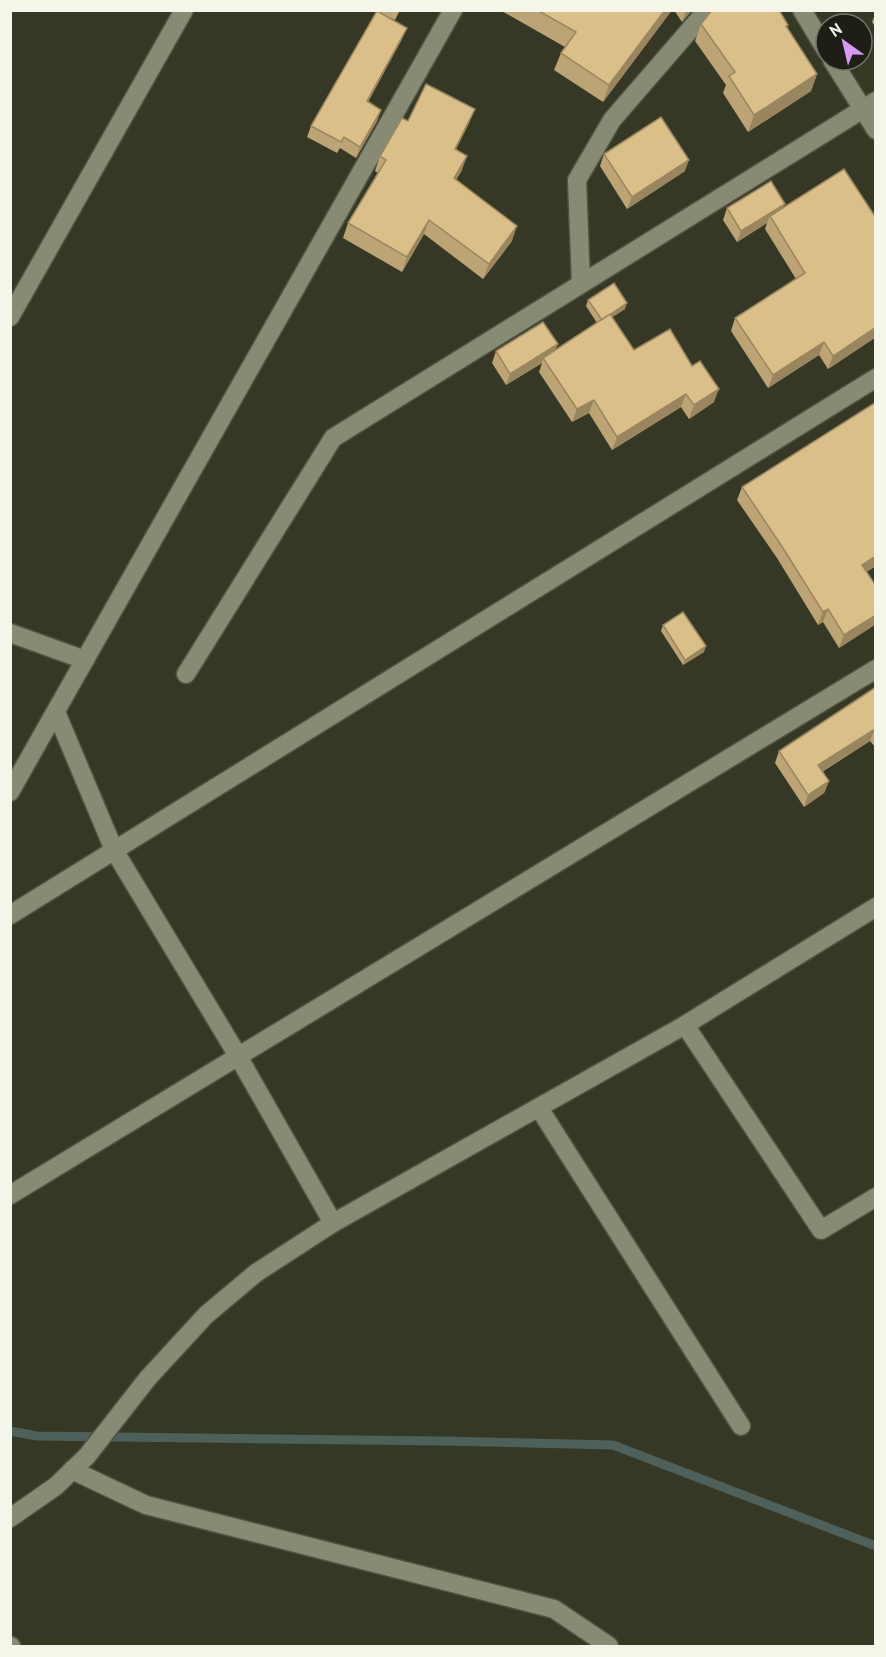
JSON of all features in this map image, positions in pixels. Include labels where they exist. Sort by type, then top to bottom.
[{"type":"street","points":[[10,317],[184,10]]},
{"type":"street","points":[[10,792],[453,10]]},
{"type":"street","points":[[581,284],[577,180],[612,120],[707,10]]},
{"type":"street","points":[[802,10],[814,30]]},
{"type":"street","points":[[842,72],[869,105],[876,130]]},
{"type":"street","points":[[186,674],[333,438],[869,105]]},
{"type":"street","points":[[10,915],[876,378]]},
{"type":"street","points":[[10,633],[85,660]]},
{"type":"street","points":[[10,1195],[876,669]]},
{"type":"street","points":[[56,712],[114,850],[238,1056],[333,1223]]},
{"type":"street","points":[[10,1518],[56,1486],[87,1456],[148,1378],[206,1315],[256,1274],[333,1223],[685,1025],[876,907]]},
{"type":"street","points":[[685,1025],[821,1230],[876,1197]]},
{"type":"street","points":[[539,1108],[741,1426]]},
{"type":"street","points":[[72,1470],[146,1505],[554,1609],[609,1647]]},
{"type":"building","points":[[537,10],[665,10],[609,85],[561,53],[576,32]]},
{"type":"building","points":[[712,10],[779,10],[788,25],[786,26],[817,74],[754,115],[729,76],[735,72],[701,24]]},
{"type":"building","points":[[377,11],[407,28],[367,101],[381,110],[360,147],[344,137],[341,142],[311,126]]},
{"type":"building","points":[[426,84],[475,109],[455,149],[467,156],[454,178],[517,226],[489,264],[429,220],[407,257],[348,223],[386,160],[380,156],[402,118],[408,121]]},
{"type":"building","points":[[661,117],[689,160],[632,197],[604,154]]},
{"type":"building","points":[[844,169],[876,218],[876,327],[833,356],[824,342],[773,375],[735,318],[805,273],[770,216]]},
{"type":"building","points":[[771,181],[785,204],[741,231],[727,208]]},
{"type":"building","points":[[614,283],[627,303],[602,320],[588,300]]},
{"type":"building","points":[[610,314],[634,350],[670,329],[692,366],[700,361],[719,389],[694,405],[686,394],[617,437],[594,400],[577,409],[543,358]]},
{"type":"building","points":[[543,322],[558,344],[510,374],[496,351]]},
{"type":"building","points":[[876,402],[876,556],[862,565],[876,586],[876,615],[844,635],[828,609],[823,612],[742,487]]},
{"type":"building","points":[[683,612],[706,646],[685,660],[663,625]]},
{"type":"building","points":[[876,687],[876,730],[818,765],[829,781],[808,795],[779,751]]},
{"type":"waterway","points":[[10,1431],[37,1436],[613,1445],[876,1546]]}]
